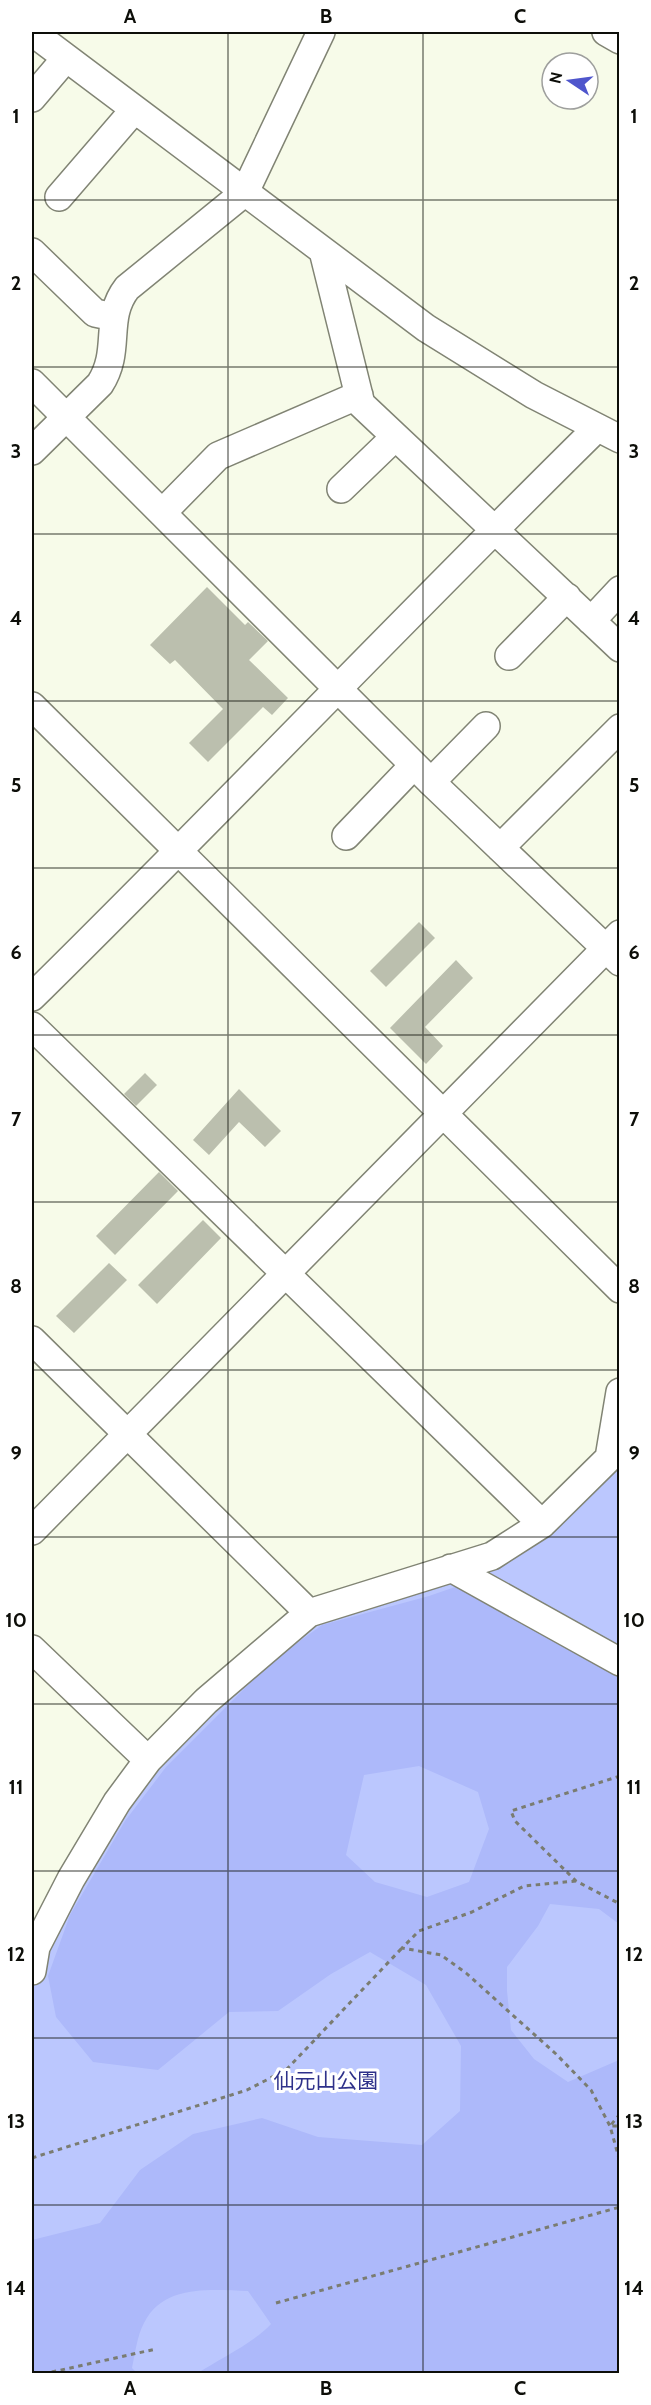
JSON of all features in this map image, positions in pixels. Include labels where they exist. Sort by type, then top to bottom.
[{"type":"street","points":[[32,32],[323,251],[474,360],[608,434],[495,528],[178,853],[32,997]]},
{"type":"street","points":[[32,451],[100,384],[108,372],[112,358],[114,317],[118,299],[127,288],[245,192],[321,32]]},
{"type":"street","points":[[606,32],[620,40]]},
{"type":"street","points":[[32,98],[66,58]]},
{"type":"street","points":[[59,197],[135,110]]},
{"type":"street","points":[[323,251],[362,404],[620,648]]},
{"type":"street","points":[[32,252],[95,314],[114,317]]},
{"type":"street","points":[[32,383],[423,774],[500,848],[615,948],[442,1112],[286,1275],[32,1531]]},
{"type":"street","points":[[163,512],[218,456],[359,395]]},
{"type":"street","points":[[341,489],[395,437]]},
{"type":"street","points":[[591,621],[620,590]]},
{"type":"street","points":[[509,656],[567,597]]},
{"type":"street","points":[[32,706],[620,1289]]},
{"type":"street","points":[[346,836],[486,726]]},
{"type":"street","points":[[500,848],[620,728]]},
{"type":"street","points":[[32,1026],[542,1524]]},
{"type":"street","points":[[32,1340],[309,1612]]},
{"type":"street","points":[[32,1971],[36,1947],[71,1879],[117,1802],[148,1760],[206,1701],[309,1612],[492,1556],[542,1524],[609,1458],[620,1392]]},
{"type":"street","points":[[451,1568],[620,1662]]},
{"type":"street","points":[[32,1649],[148,1760]]},
{"type":"path","points":[[620,1776],[511,1811],[515,1821],[576,1881],[620,1904]]},
{"type":"path","points":[[32,2157],[247,2090],[286,2070],[419,1931],[472,1912],[524,1886],[576,1881]]},
{"type":"path","points":[[402,1948],[441,1955],[466,1973],[556,2054],[591,2090],[610,2126],[620,2162]]},
{"type":"path","points":[[610,2126],[620,2114]]},
{"type":"path","points":[[610,2126],[620,2126]]},
{"type":"path","points":[[276,2303],[620,2207]]},
{"type":"path","points":[[43,2373],[156,2349]]},
{"type":"green space","name":"仙元山公園","points":[[619,1439],[619,2373],[32,2374],[34,1984],[44,1950],[152,1763],[317,1615],[499,1560]]},
{"type":"shaded area","name":"仙元山公園","points":[[490,1575],[619,1645],[619,1924],[599,1909],[550,1904],[538,1926],[507,1967],[507,1991],[511,2030],[534,2059],[568,2082],[619,2060],[619,2373],[198,2373],[246,2344],[271,2324],[248,2291],[204,2290],[176,2295],[163,2301],[153,2310],[144,2323],[138,2339],[132,2368],[137,2373],[32,2373],[32,2240],[100,2223],[140,2170],[193,2134],[262,2118],[318,2137],[422,2145],[460,2111],[461,2046],[426,1985],[370,1952],[331,1974],[278,2011],[229,2012],[158,2070],[93,2062],[56,2017],[48,1976],[70,1915],[125,1821],[166,1767],[271,1662],[322,1625],[429,1596]],"holes":[[[419,1766],[478,1792],[489,1829],[469,1882],[427,1897],[375,1882],[346,1855],[364,1775]]]},
{"type":"building","points":[[207,587],[245,625],[248,622],[268,641],[249,660],[288,698],[272,715],[263,707],[208,762],[189,743],[223,709],[175,660],[170,664],[150,645]]},
{"type":"building","points":[[419,922],[435,938],[386,987],[370,971]]},
{"type":"building","points":[[456,960],[473,978],[425,1027],[443,1046],[426,1064],[390,1028]]},
{"type":"building","points":[[145,1073],[157,1085],[136,1106],[124,1094]]},
{"type":"building","points":[[239,1089],[281,1131],[265,1147],[239,1122],[209,1155],[193,1140]]},
{"type":"building","points":[[159,1172],[178,1191],[115,1255],[96,1236]]},
{"type":"building","points":[[203,1220],[221,1238],[157,1304],[138,1285]]},
{"type":"building","points":[[109,1263],[127,1280],[74,1333],[56,1316]]}]
